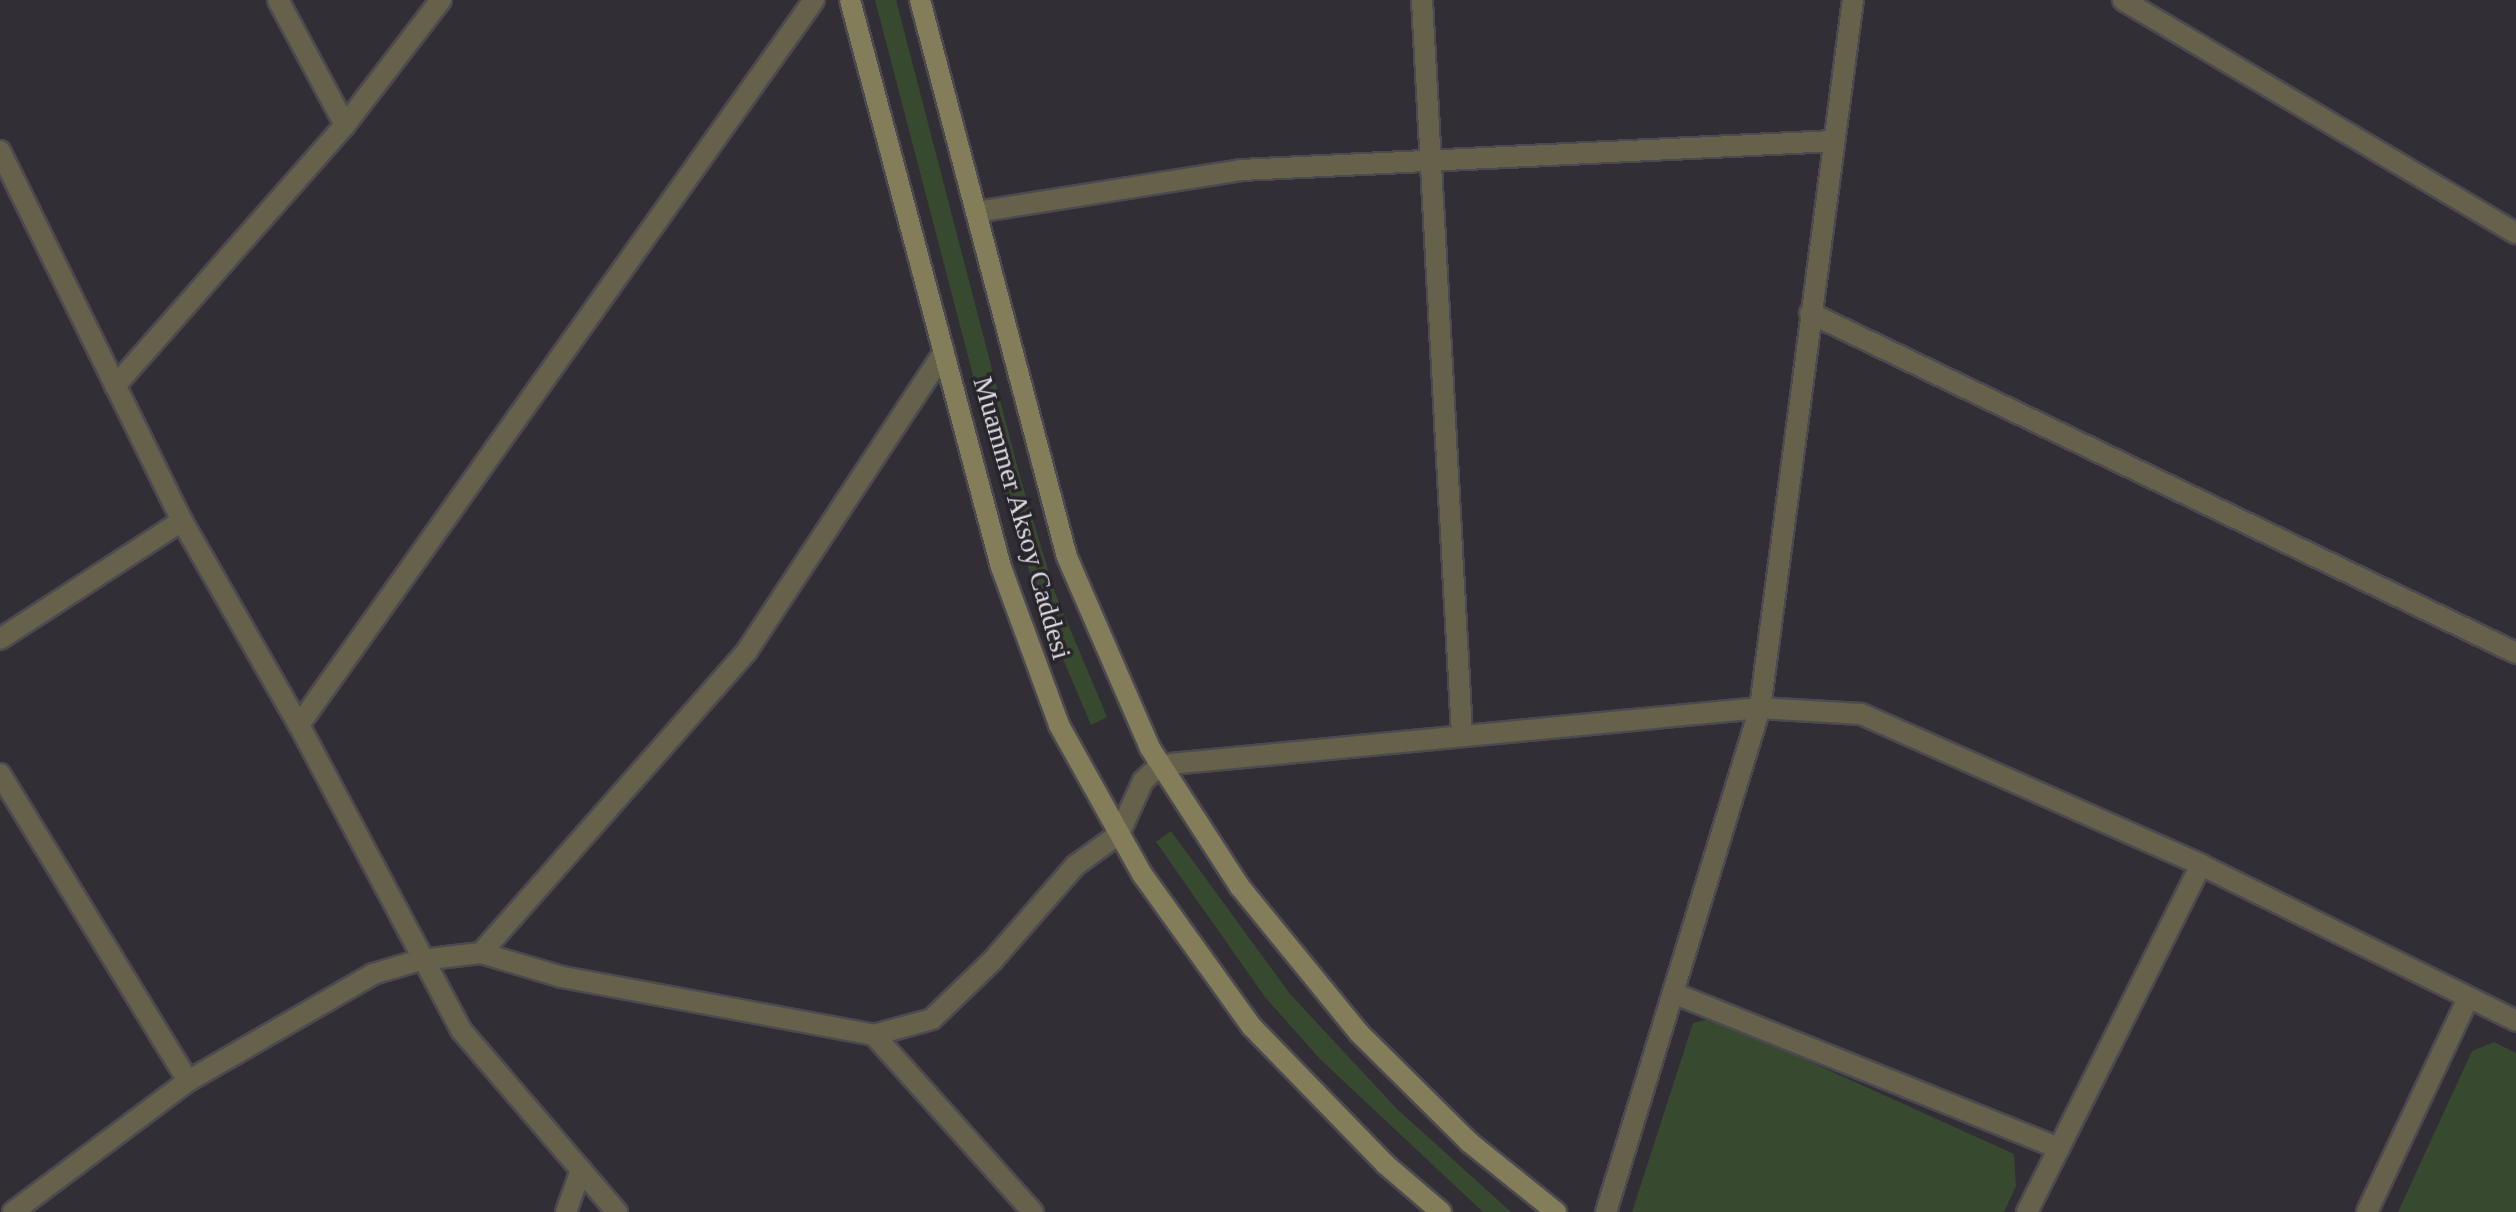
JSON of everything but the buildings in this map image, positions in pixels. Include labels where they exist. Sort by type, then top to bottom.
[{"type":"main road","name":"Muammer Aksoy Caddesi","points":[[850,0],[1001,567],[1034,664],[1059,725],[1119,834],[1190,947],[1252,1027],[1318,1098],[1441,1212]]},
{"type":"main road","points":[[920,0],[1067,557],[1119,685],[1160,765],[1240,887],[1359,1033],[1469,1142],[1556,1212]]},
{"type":"street","points":[[278,0],[345,125]]},
{"type":"street","points":[[115,386],[345,125],[441,0]]},
{"type":"street","points":[[299,725],[814,0]]},
{"type":"street","points":[[1422,0],[1428,165],[1462,733]]},
{"type":"street","points":[[1606,1212],[1760,708],[1853,0]]},
{"type":"street","points":[[2123,0],[2516,233]]},
{"type":"street","points":[[976,212],[1241,170],[1428,165],[1833,141]]},
{"type":"street","points":[[0,151],[182,521],[299,725],[421,960],[461,1030],[617,1212]]},
{"type":"street","points":[[1810,313],[2516,653]]},
{"type":"street","points":[[481,953],[747,651],[944,352]]},
{"type":"street","points":[[0,639],[182,521]]},
{"type":"street","points":[[13,1212],[188,1081],[373,974],[421,960],[481,953],[562,977],[874,1035],[932,1019],[993,960],[1076,865],[1119,834],[1143,781],[1160,765],[1462,733],[1760,708],[1861,714],[2201,865],[2467,1000],[2516,1021]]},
{"type":"street","points":[[0,774],[188,1081]]},
{"type":"street","points":[[2027,1212],[2201,865]]},
{"type":"street","points":[[1673,993],[2059,1148]]},
{"type":"street","points":[[2367,1212],[2467,1000]]},
{"type":"street","points":[[874,1035],[1033,1212]]},
{"type":"street","points":[[566,1212],[581,1170]]},
{"type":"green space","points":[[875,0],[896,0],[1020,477],[1055,593],[1107,717],[1091,725],[1041,607],[1003,490]]},
{"type":"green space","points":[[1171,831],[1290,994],[1397,1109],[1511,1212],[1483,1212],[1320,1059],[1265,997],[1156,842]]},
{"type":"green space","points":[[1713,1018],[2014,1154],[2016,1186],[2004,1212],[1632,1212],[1693,1023]]},
{"type":"green space","points":[[2494,1042],[2516,1053],[2516,1212],[2398,1212],[2472,1051]]}]
